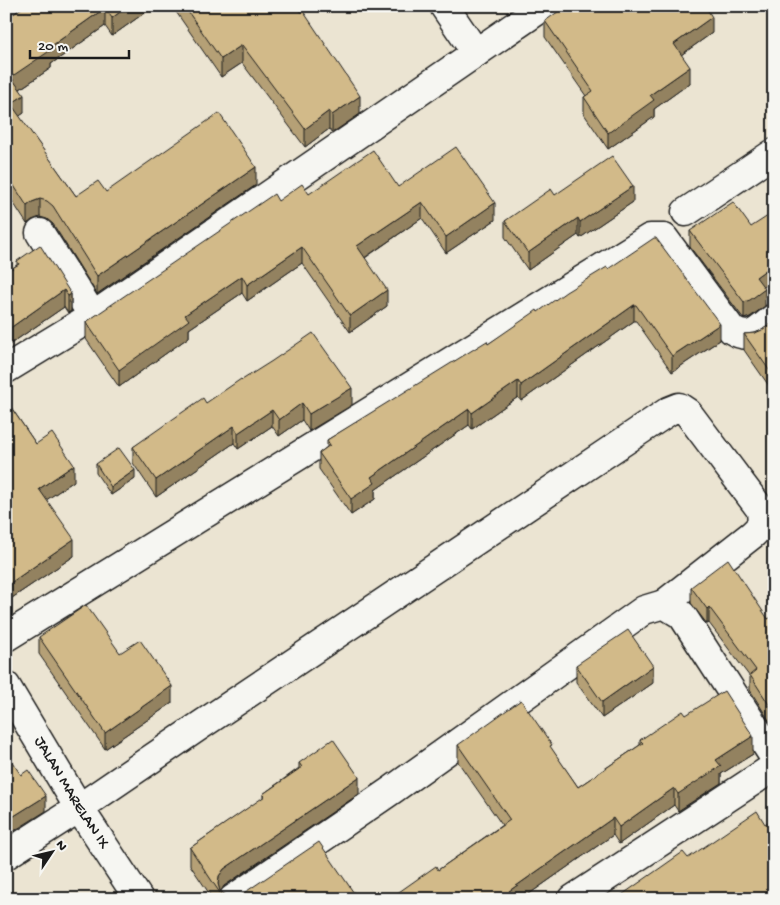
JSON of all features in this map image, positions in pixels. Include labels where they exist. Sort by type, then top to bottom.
[{"type":"street","points":[[6,18],[23,6]]},
{"type":"street","points":[[444,6],[476,53]]},
{"type":"street","points":[[6,369],[93,316],[544,6]]},
{"type":"street","points":[[686,212],[774,153]]},
{"type":"street","points":[[40,233],[93,316]]},
{"type":"street","points":[[6,637],[650,238],[664,238],[732,330],[741,336],[748,336],[774,318]]},
{"type":"street","points":[[6,855],[79,808],[198,726],[652,422],[679,408],[688,413],[761,510],[762,525],[664,604],[644,610],[392,790],[233,899]]},
{"type":"street","points":[[664,604],[682,615],[774,758]]},
{"type":"street","name":"JALAN MARELAN IX","points":[[6,686],[79,808],[139,899]]},
{"type":"street","points":[[574,899],[774,767]]},
{"type":"building","points":[[24,6],[128,6],[112,18],[105,8],[50,47],[51,50],[11,77],[24,95],[11,104],[76,196],[98,181],[106,192],[219,113],[256,167],[97,276],[53,206],[47,201],[40,199],[27,206],[9,178],[6,180],[6,15],[15,13]]},
{"type":"building","points":[[184,6],[296,6],[301,12],[303,11],[360,96],[332,115],[329,111],[305,129],[242,45],[221,59]]},
{"type":"building","points":[[566,6],[705,6],[712,17],[674,44],[690,67],[650,95],[654,100],[608,133],[584,97],[593,91],[545,21]]},
{"type":"building","points":[[456,147],[495,203],[446,237],[422,202],[357,246],[387,290],[350,316],[302,247],[247,285],[242,276],[185,315],[189,320],[119,370],[86,322],[274,194],[278,201],[302,184],[309,194],[373,150],[398,187]]},
{"type":"building","points":[[612,156],[633,186],[580,222],[578,218],[528,253],[505,221],[551,189],[555,195]]},
{"type":"building","points":[[733,202],[751,227],[774,212],[774,264],[756,277],[765,289],[744,302],[690,231]]},
{"type":"building","points":[[656,238],[720,324],[672,356],[636,305],[634,305],[521,385],[518,381],[472,413],[469,409],[371,477],[375,483],[351,499],[319,453],[330,445],[327,440],[487,341],[488,344],[537,310],[538,312],[607,267],[608,269]]},
{"type":"building","points":[[40,245],[71,294],[68,296],[64,290],[6,331],[6,272],[19,264],[17,261]]},
{"type":"building","points":[[774,321],[774,377],[744,334],[762,330]]},
{"type":"building","points":[[313,333],[352,388],[309,414],[302,403],[279,420],[272,410],[238,433],[234,426],[156,480],[133,447],[203,398],[206,403]]},
{"type":"building","points":[[6,400],[36,444],[52,433],[74,465],[39,489],[74,539],[6,586],[6,543],[11,540],[6,533]]},
{"type":"building","points":[[119,448],[135,470],[111,487],[96,464]]},
{"type":"building","points":[[728,559],[768,619],[774,616],[774,703],[770,706],[750,675],[756,670],[709,607],[707,609],[691,587]]},
{"type":"building","points":[[86,605],[120,653],[140,640],[172,686],[105,733],[39,637]]},
{"type":"building","points":[[628,630],[653,666],[602,702],[576,665]]},
{"type":"building","points":[[724,691],[753,736],[716,760],[721,766],[678,794],[674,788],[619,827],[613,818],[509,891],[513,897],[511,899],[471,899],[469,896],[466,899],[389,899],[436,866],[438,870],[510,820],[458,745],[521,700],[578,787],[643,743],[640,740],[683,711],[686,715]]},
{"type":"building","points":[[333,739],[359,777],[224,869],[219,876],[218,884],[220,891],[227,896],[235,897],[241,895],[319,842],[358,899],[224,899],[190,848],[265,796],[263,794],[302,767],[299,763]]},
{"type":"building","points":[[6,753],[21,775],[28,770],[46,796],[6,821]]},
{"type":"building","points":[[757,811],[765,824],[774,818],[774,899],[616,899],[683,852],[688,858]]}]
